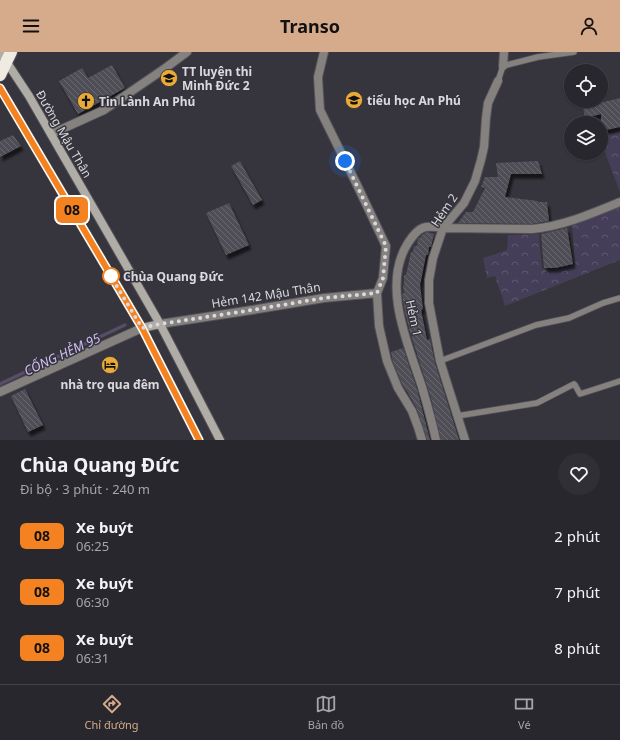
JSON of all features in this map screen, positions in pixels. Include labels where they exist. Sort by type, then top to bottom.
[{"type":"highway","points":[[0,75],[6,55]]},
{"type":"main road","name":"Đường Mậu Thân","points":[[6,55],[160,324],[220,440]]},
{"type":"main road","points":[[0,88],[142,328],[199,440]]},
{"type":"main road","points":[[142,328],[160,324]]},
{"type":"street","points":[[51,134],[104,110],[187,52]]},
{"type":"street","points":[[324,52],[318,77],[320,110],[386,246],[383,278],[377,293],[379,326],[387,361],[398,388],[412,411],[422,440]]},
{"type":"street","points":[[504,52],[504,66]]},
{"type":"street","name":"Hẻm 2","points":[[465,440],[440,361],[429,303],[429,280],[443,228],[464,203],[475,181],[484,147],[488,103],[498,81]]},
{"type":"street","name":"Hẻm 1","points":[[436,440],[422,389],[403,332],[399,313],[396,282],[398,265],[401,255],[411,237],[418,230],[424,227],[433,226],[443,228],[545,228],[586,216],[620,202]]},
{"type":"street","name":"Hẻm 142 Mậu Thân","points":[[160,324],[324,298],[377,293]]},
{"type":"street","points":[[0,392],[142,328]]},
{"type":"lane","points":[[504,66],[538,57],[574,52]]},
{"type":"lane","name":"Hẻm 2","points":[[498,81],[504,66]]},
{"type":"lane","points":[[440,361],[536,325],[569,318],[603,303],[620,298]]},
{"type":"lane","points":[[457,416],[537,403],[574,384],[576,385],[580,394],[620,381]]},
{"type":"green space","points":[[620,131],[620,192],[608,160],[608,134]]},
{"type":"green space","points":[[620,205],[620,260],[505,306],[495,276],[487,278],[483,258],[507,250],[508,235],[539,234],[542,269],[554,270],[575,265],[572,223]]},
{"type":"building","name":"Tin Lành An Phú","points":[[112,65],[125,88],[78,114],[59,81],[82,68],[88,78]]},
{"type":"building","points":[[620,98],[620,127],[608,130],[608,116],[601,116],[601,114],[585,116],[583,108],[608,108],[608,101]]},
{"type":"building","points":[[13,135],[21,146],[0,157],[0,141]]},
{"type":"building","points":[[240,161],[262,200],[253,205],[231,166]]},
{"type":"building","points":[[538,161],[542,174],[511,174],[505,197],[547,202],[549,221],[532,224],[458,223],[466,212],[473,212],[485,188],[481,187],[485,177],[498,177],[496,163]]},
{"type":"building","points":[[229,203],[249,245],[226,255],[206,213]]},
{"type":"building","points":[[567,228],[573,264],[555,268],[544,268],[541,234]]},
{"type":"building","points":[[427,232],[434,234],[431,247],[429,247],[428,255],[426,255],[420,285],[423,309],[421,310],[427,340],[430,339],[435,363],[459,440],[441,440],[431,398],[410,332],[402,295],[404,293],[404,275],[406,275],[411,252],[413,252],[414,246],[417,246],[418,238]]},
{"type":"building","points":[[403,348],[417,389],[430,440],[427,440],[417,409],[403,386],[393,362],[391,352]]},
{"type":"building","points":[[25,389],[43,425],[28,432],[11,396]]},
{"type":"waterway","name":"CỐNG HẺM 95","points":[[0,384],[125,325]]},
{"type":"bus line","name":"08","points":[[0,88],[142,328],[199,440]]},
{"type":"place","name":"TT luyện thi Minh Đức 2","points":[[169,78]]},
{"type":"place","name":"tiểu học An Phú","points":[[354,100]]},
{"type":"place","name":"Tin Lành An Phú","points":[[86,101]]},
{"type":"place","name":"Chùa Quang Đức","points":[[111,276]]},
{"type":"place","name":"nhà trọ qua đêm","points":[[110,365]]},
{"type":"route","points":[[111,276],[110,275],[142,328],[324,298],[377,293],[383,278],[386,246],[345,161]]}]
